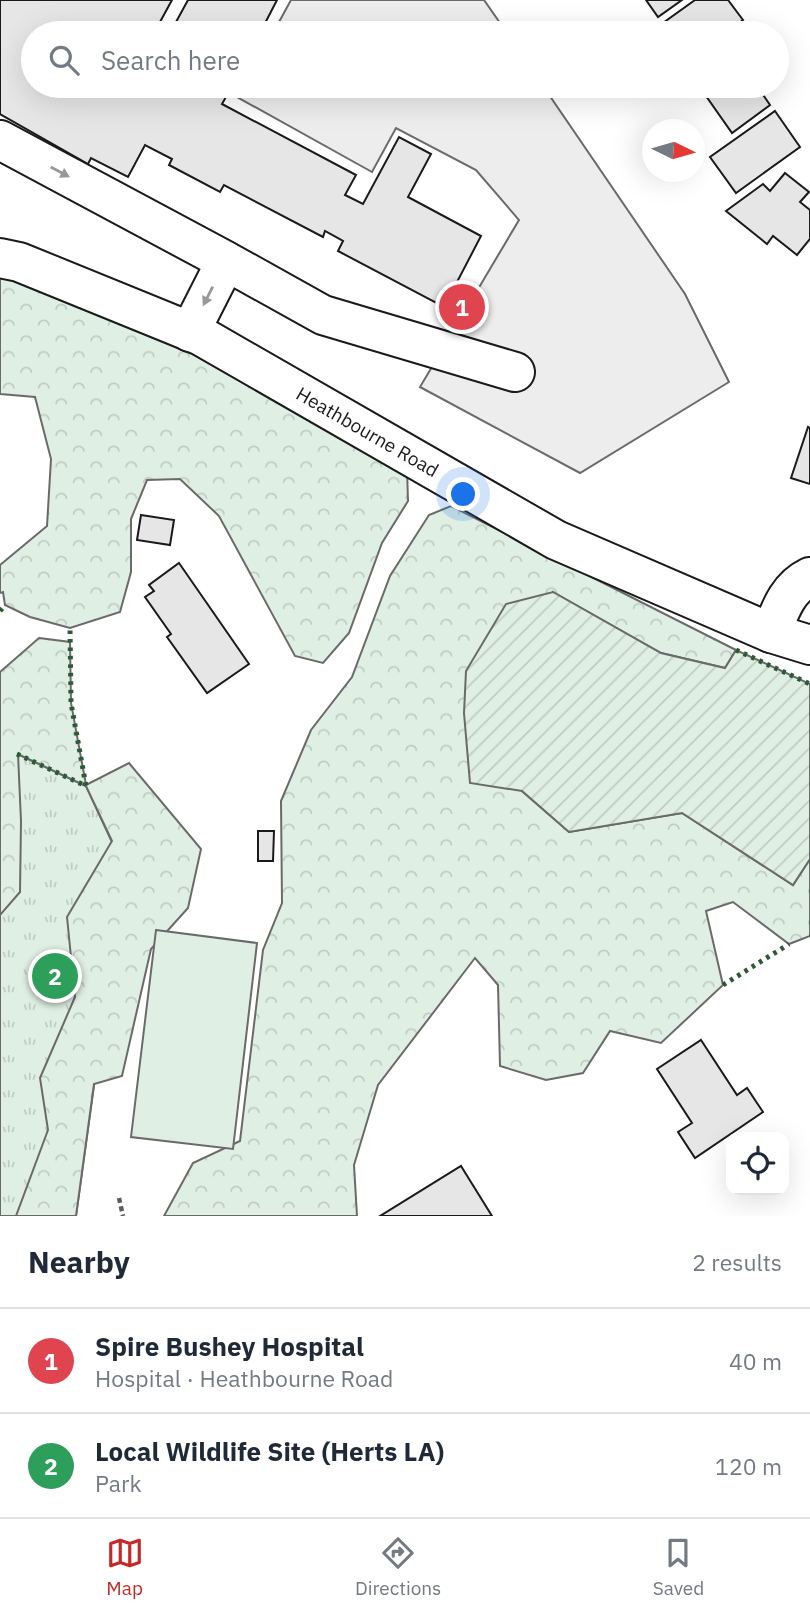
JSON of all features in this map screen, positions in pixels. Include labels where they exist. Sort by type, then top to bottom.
[{"type":"main road","points":[[0,140],[323,315],[515,372]]},
{"type":"main road","name":"Heathbourne Road","points":[[0,258],[19,261],[190,331],[556,540],[771,632],[810,645]]},
{"type":"main road","points":[[190,331],[226,261]]},
{"type":"main road","points":[[771,632],[784,601],[798,583],[810,577]]},
{"type":"path","points":[[120,1198],[123,1216]]},
{"type":"green space","points":[[0,273],[184,348],[407,468],[408,501],[382,543],[349,633],[323,663],[295,656],[219,516],[180,479],[147,480],[131,519],[131,572],[120,612],[70,628],[30,617],[5,605],[3,592],[0,593],[0,565],[47,526],[51,459],[35,397],[0,394]]},
{"type":"green space","points":[[451,506],[736,650],[725,668],[661,653],[553,592],[522,791],[569,832],[682,813],[793,885],[810,859],[810,936],[789,944],[733,902],[706,911],[723,985],[661,1043],[610,1031],[583,1073],[546,1080],[500,1066],[498,985],[475,958],[378,1085],[354,1165],[357,1216],[164,1216],[193,1163],[240,1141],[263,950],[282,903],[281,801],[311,730],[352,677],[390,576],[429,515]]},
{"type":"green space","points":[[553,592],[661,653],[725,668],[736,650],[810,684],[810,859],[793,885],[682,813],[569,832],[522,791],[470,783],[464,713],[466,671],[506,604]]},
{"type":"green space","points":[[39,638],[70,642],[71,703],[86,785],[129,763],[201,849],[188,908],[151,949],[122,1076],[94,1084],[76,1216],[16,1216],[48,1130],[40,1078],[75,997],[67,917],[112,841],[86,786],[18,754],[20,892],[0,915],[0,672]]},
{"type":"green space","points":[[0,746],[86,786],[124,868],[76,1216],[0,1216]]},
{"type":"green space","points":[[156,930],[257,943],[233,1149],[131,1137]]},
{"type":"shaded area","points":[[291,0],[484,0],[499,21],[280,21]]},
{"type":"shaded area","points":[[239,98],[551,98],[685,294],[729,382],[580,473],[420,387],[519,220],[476,170],[396,128],[372,172]]},
{"type":"building","points":[[0,0],[172,0],[161,21],[21,21],[21,98],[225,98],[222,104],[356,175],[345,195],[363,204],[399,137],[431,154],[408,197],[481,236],[444,307],[338,251],[343,241],[325,231],[323,237],[224,185],[220,192],[169,165],[172,159],[145,145],[128,177],[91,158],[88,164],[0,114]]},
{"type":"building","points":[[188,0],[277,0],[266,21],[177,21]]},
{"type":"building","points":[[646,0],[682,0],[658,17]]},
{"type":"building","points":[[695,0],[728,0],[743,20],[742,21],[666,21]]},
{"type":"building","points":[[707,98],[765,98],[770,105],[732,133]]},
{"type":"building","points":[[775,111],[800,147],[736,193],[710,157]]},
{"type":"building","points":[[785,173],[809,192],[800,202],[810,210],[810,239],[797,255],[773,236],[767,244],[726,211],[763,184],[770,191]]},
{"type":"building","points":[[808,427],[810,428],[810,484],[791,478]]},
{"type":"building","points":[[141,515],[174,520],[170,545],[137,540]]},
{"type":"building","points":[[179,563],[249,664],[207,693],[167,637],[171,634],[145,597],[154,591],[149,585]]},
{"type":"building","points":[[258,831],[274,831],[273,861],[258,861]]},
{"type":"building","points":[[701,1040],[737,1095],[747,1088],[763,1112],[733,1132],[726,1132],[726,1137],[695,1158],[678,1132],[692,1123],[657,1069]]},
{"type":"building","points":[[461,1166],[492,1216],[380,1216]]},
{"type":"hedge","points":[[0,611],[5,605]]},
{"type":"hedge","points":[[17,754],[86,786],[71,703],[70,628]]},
{"type":"hedge","points":[[736,650],[810,684]]},
{"type":"hedge","points":[[723,985],[789,944]]},
{"type":"place","name":"Spire Bushey Hospital","points":[[462,307]]},
{"type":"place","name":"Local Wildlife Site (Herts LA)","points":[[55,976]]}]
